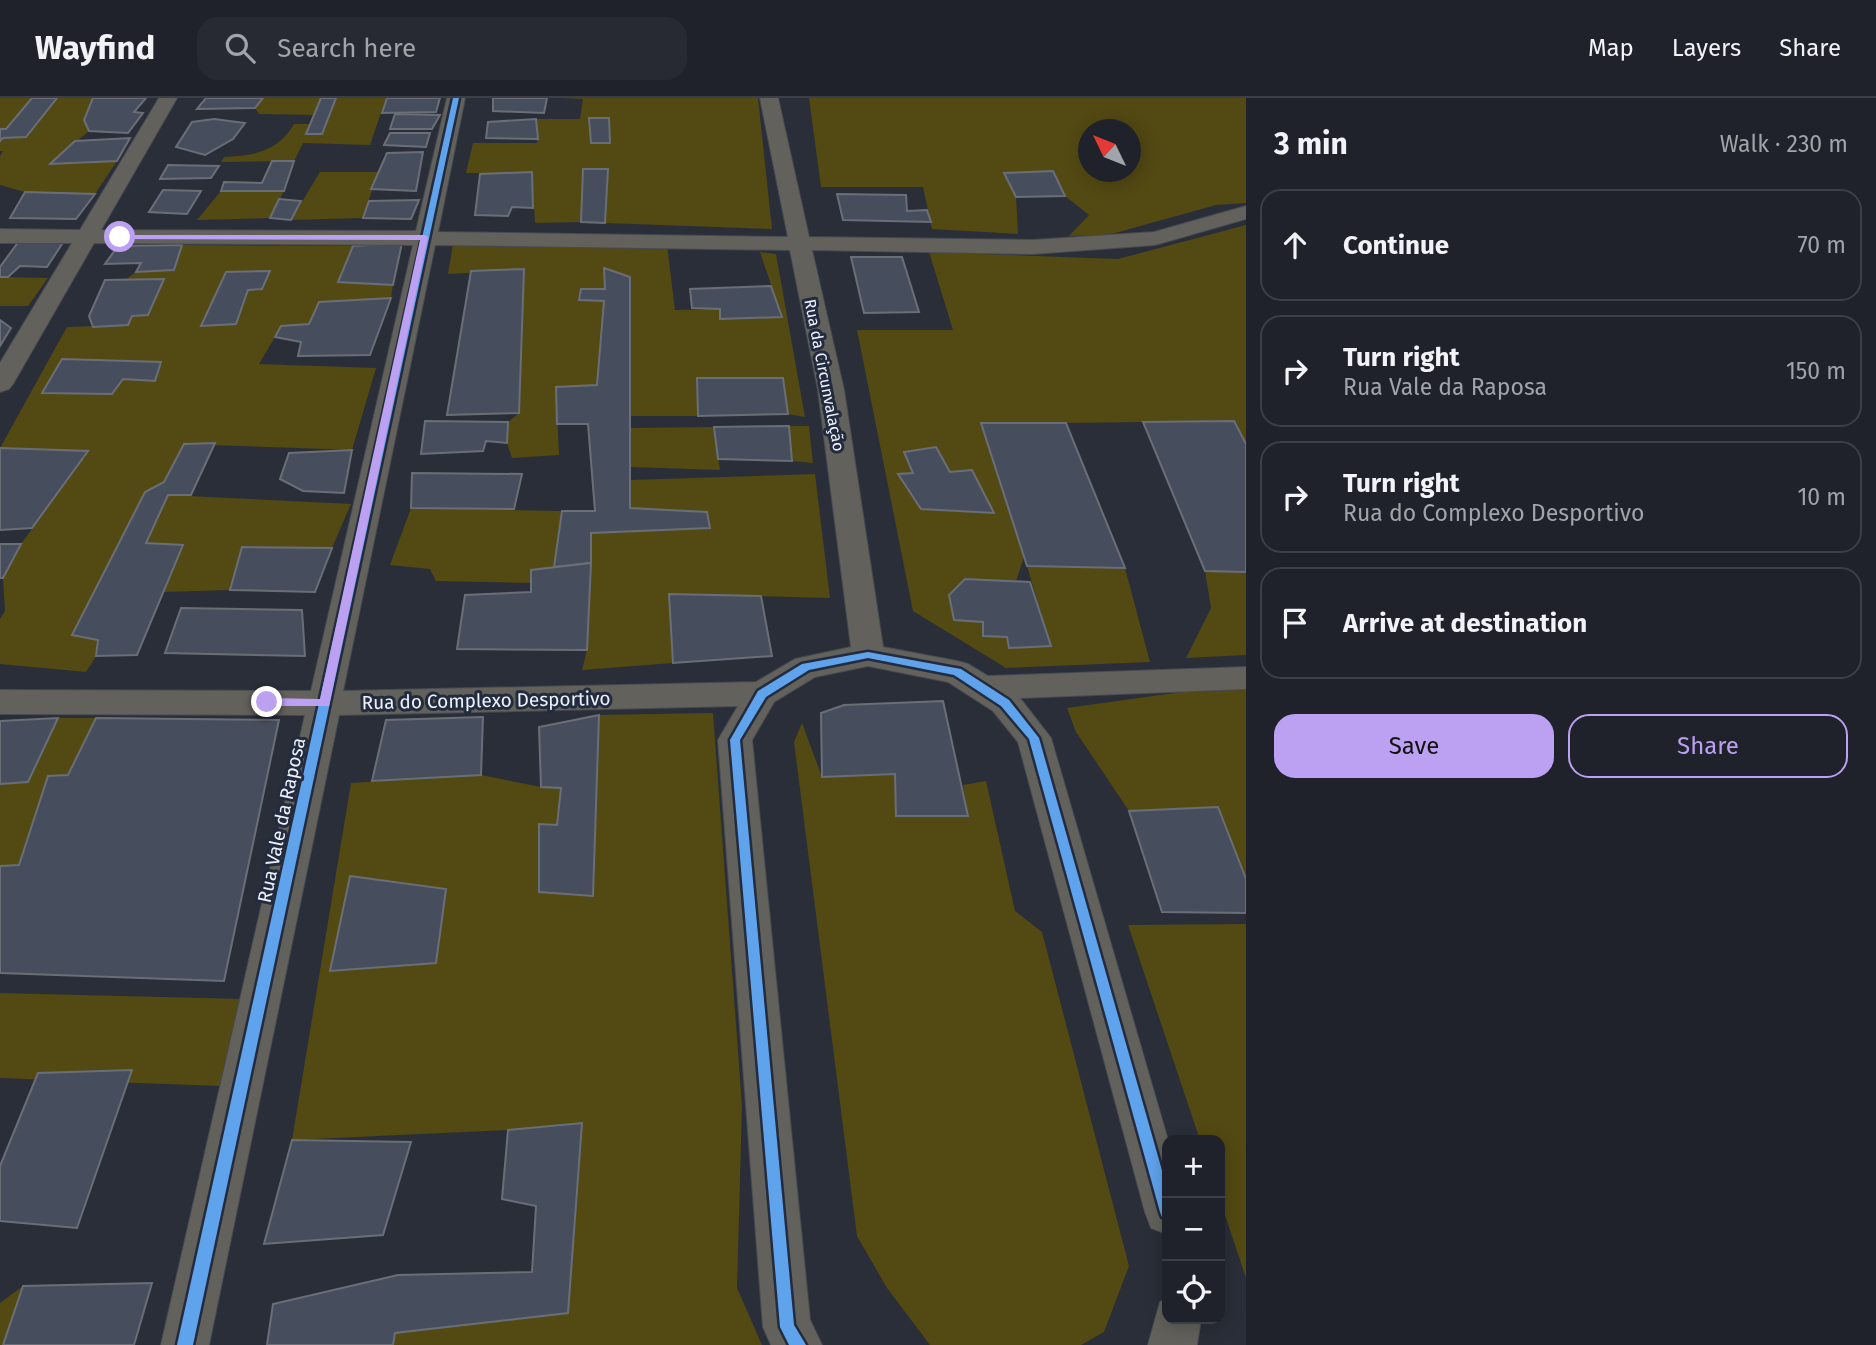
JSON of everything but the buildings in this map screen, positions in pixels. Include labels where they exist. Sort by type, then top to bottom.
[{"type":"street","points":[[0,384],[168,98]]},
{"type":"street","name":"Rua Vale da Raposa","points":[[185,1345],[456,98]]},
{"type":"street","name":"Rua da Circunvalação","points":[[769,98],[831,390],[868,655]]},
{"type":"street","points":[[0,236],[425,237],[1046,246],[1155,238],[1246,212]]},
{"type":"street","points":[[798,1345],[787,1328],[735,740],[762,694],[806,667],[868,655],[957,673],[1005,703],[1034,738],[1163,1198]]},
{"type":"street","points":[[982,688],[1246,678]]},
{"type":"street","name":"Rua do Complexo Desportivo","points":[[0,702],[325,703],[762,694]]},
{"type":"street","points":[[1171,1345],[1176,1324]]},
{"type":"shaded area","points":[[0,98],[32,98],[6,129],[0,129]]},
{"type":"shaded area","points":[[57,98],[93,98],[84,120],[89,131],[51,163],[117,161],[95,194],[25,192],[0,185],[0,156],[3,151],[0,151],[0,141]]},
{"type":"shaded area","points":[[263,98],[321,98],[314,115],[259,114],[255,108]]},
{"type":"shaded area","points":[[336,98],[386,98],[370,145],[303,143],[294,161],[221,162],[224,157],[255,153],[273,146],[294,124],[310,124]]},
{"type":"shaded area","points":[[561,98],[758,98],[772,229],[605,223],[608,169],[583,169],[581,222],[535,223],[532,173],[466,173],[473,143],[537,143],[536,119],[580,119],[583,99]]},
{"type":"shaded area","points":[[809,98],[1246,98],[1246,203],[1216,205],[1108,235],[1069,236],[1089,215],[1065,196],[1016,197],[1018,234],[932,229],[923,187],[821,187]]},
{"type":"shaded area","points":[[320,172],[378,172],[363,218],[291,220]]},
{"type":"shaded area","points":[[221,191],[284,191],[270,218],[197,220]]},
{"type":"shaded area","points":[[1246,225],[1246,444],[1234,421],[981,424],[1024,557],[1016,581],[965,579],[950,595],[954,620],[983,622],[984,636],[1007,637],[1009,648],[1051,646],[1027,566],[1125,568],[1150,662],[1006,668],[913,611],[857,330],[953,330],[929,252],[1118,259]]},
{"type":"shaded area","points":[[453,244],[667,245],[675,310],[720,309],[720,319],[782,317],[760,252],[776,254],[805,417],[788,414],[783,378],[697,378],[698,416],[630,416],[630,277],[604,268],[605,289],[582,289],[579,299],[604,301],[597,385],[556,387],[559,455],[512,458],[507,443],[508,422],[519,413],[524,270],[448,274]]},
{"type":"shaded area","points":[[182,245],[353,246],[338,282],[393,285],[391,298],[319,302],[309,324],[281,327],[259,364],[376,368],[352,450],[184,444],[164,482],[145,492],[72,635],[98,640],[96,656],[86,672],[0,664],[0,619],[5,611],[3,578],[21,544],[88,451],[0,448],[67,327],[128,325],[132,316],[125,280],[136,272],[173,270]]},
{"type":"shaded area","points":[[0,277],[48,278],[28,306],[0,306]]},
{"type":"shaded area","points":[[789,426],[809,426],[813,463],[792,461]]},
{"type":"shaded area","points":[[714,427],[720,470],[630,467],[630,428]]},
{"type":"shaded area","points":[[815,474],[830,598],[670,594],[673,663],[582,670],[587,650],[591,533],[710,528],[707,512],[630,508],[630,480]]},
{"type":"shaded area","points":[[168,495],[351,504],[332,548],[242,547],[230,590],[163,592],[182,545],[146,543]]},
{"type":"shaded area","points":[[411,508],[562,511],[554,567],[531,570],[531,583],[436,581],[430,569],[390,565]]},
{"type":"shaded area","points":[[1205,571],[1246,572],[1246,655],[1186,658],[1211,608]]},
{"type":"shaded area","points":[[1246,683],[1246,887],[1218,807],[1129,811],[1076,732],[1067,708]]},
{"type":"shaded area","points":[[713,713],[742,1106],[737,1288],[762,1345],[393,1345],[395,1333],[568,1312],[582,1123],[508,1130],[292,1140],[351,783],[481,775],[541,787],[561,788],[557,825],[539,824],[539,892],[593,896],[599,715]]},
{"type":"shaded area","points":[[58,718],[96,718],[68,775],[48,776],[19,865],[0,866],[0,784],[28,782]]},
{"type":"shaded area","points":[[802,723],[822,777],[895,774],[968,816],[963,785],[986,781],[1015,911],[1042,932],[1129,1266],[1104,1332],[1081,1345],[930,1345],[887,1288],[857,1236],[794,742]]},
{"type":"shaded area","points":[[1246,924],[1246,1278],[1225,1215],[1225,1135],[1198,1135],[1128,925]]},
{"type":"shaded area","points":[[0,993],[242,999],[220,1086],[0,1078]]},
{"type":"shaded area","points":[[23,1286],[3,1345],[0,1345],[0,1303]]},
{"type":"cycle path","points":[[185,1345],[456,98]]},
{"type":"cycle path","points":[[798,1345],[787,1327],[735,740],[762,694],[806,667],[868,655],[957,672],[1005,703],[1034,738],[1163,1198]]},
{"type":"route","points":[[120,237],[425,237],[325,703],[267,702]]}]
